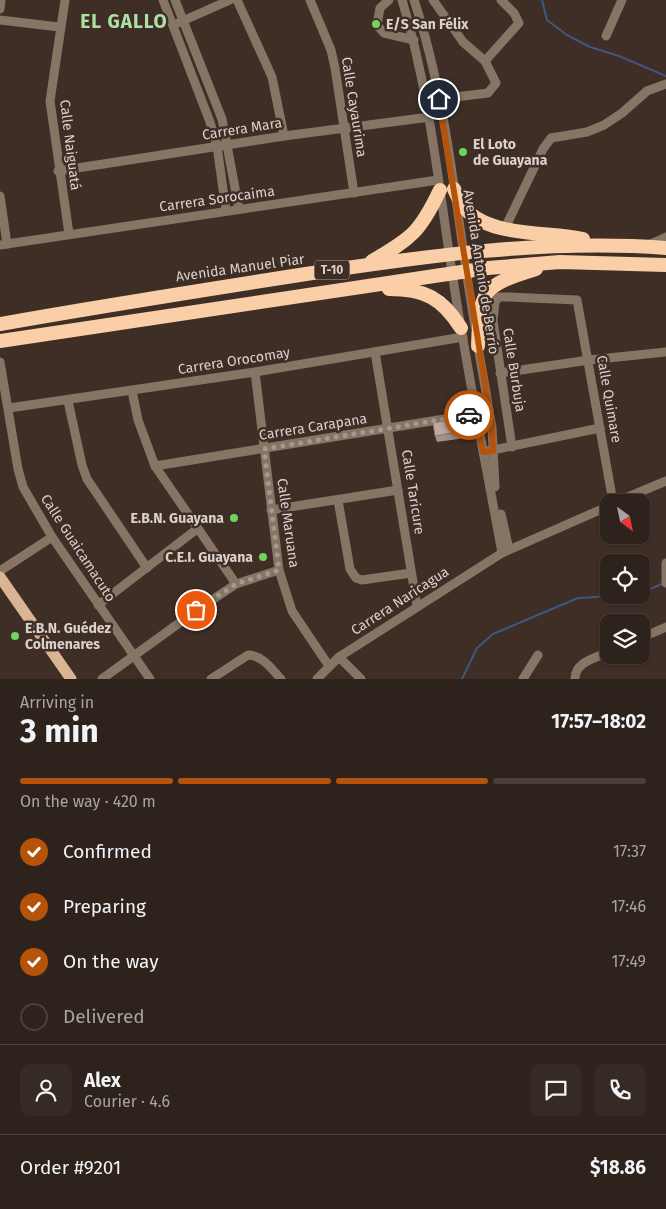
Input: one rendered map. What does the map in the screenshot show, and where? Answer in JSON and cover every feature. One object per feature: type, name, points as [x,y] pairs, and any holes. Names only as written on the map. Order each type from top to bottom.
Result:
[{"type":"highway","points":[[362,266],[407,241],[426,219],[444,186],[475,218],[492,226],[566,235],[587,240],[595,245]]},
{"type":"highway","name":"Avenida Manuel Piar","points":[[0,324],[204,289],[456,254],[527,246],[595,245],[666,248]]},
{"type":"highway","points":[[478,346],[481,301],[495,284],[512,276],[560,262]]},
{"type":"highway","name":"T-10","points":[[0,341],[459,272],[560,262],[666,265]]},
{"type":"highway","points":[[354,288],[404,289],[430,295],[449,309],[462,332]]},
{"type":"main road","points":[[0,578],[71,679]]},
{"type":"street","points":[[0,9],[1,0]]},
{"type":"street","name":"Calle Naiguatá","points":[[65,0],[59,27],[50,102],[58,171],[69,234]]},
{"type":"street","points":[[163,0],[210,122],[217,146],[226,211]]},
{"type":"street","points":[[175,0],[222,119],[240,209]]},
{"type":"street","points":[[174,25],[230,0]]},
{"type":"street","points":[[237,0],[272,77],[284,136]]},
{"type":"street","name":"Calle Cayaurima","points":[[310,0],[331,50],[354,193]]},
{"type":"street","points":[[389,0],[380,8],[377,25],[384,33],[414,40]]},
{"type":"street","name":"Avenida Antonio de Berrío","points":[[402,0],[414,40],[444,186],[459,272],[478,346],[492,427],[495,490],[506,551]]},
{"type":"street","name":"Avenida Antonio de Berrío","points":[[414,0],[428,41],[439,99],[444,186],[459,272],[462,332],[475,414],[506,551]]},
{"type":"street","points":[[433,0],[463,42],[485,61],[495,80],[494,88],[491,92],[439,99]]},
{"type":"street","points":[[485,61],[519,23],[514,13],[502,0]]},
{"type":"street","points":[[606,36],[622,0]]},
{"type":"street","points":[[0,20],[59,27]]},
{"type":"street","points":[[505,228],[543,149],[551,138],[586,132],[604,125],[622,113],[646,91],[665,84]]},
{"type":"street","name":"Carrera Mara","points":[[58,171],[153,158],[217,146],[344,127],[430,117]]},
{"type":"street","name":"Carrera Sorocaima","points":[[3,245],[354,193],[444,186]]},
{"type":"street","points":[[0,196],[3,245]]},
{"type":"street","name":"T-10","points":[[645,246],[652,241],[666,237]]},
{"type":"street","name":"Calle Quimare","points":[[499,297],[577,300],[613,494]]},
{"type":"street","name":"Calle Burbuja","points":[[499,297],[495,302],[493,321],[512,448]]},
{"type":"street","name":"Carrera Orocomay","points":[[9,408],[68,401],[375,352],[462,332]]},
{"type":"street","name":"Calle Taricure","points":[[375,352],[417,606]]},
{"type":"street","points":[[500,373],[588,360],[666,352]]},
{"type":"street","name":"Calle Guaicamacuto","points":[[0,362],[23,486],[52,537],[150,679]]},
{"type":"street","name":"Calle Maruana","points":[[255,372],[279,570],[292,611],[329,666]]},
{"type":"street","points":[[132,391],[138,420],[155,466],[236,584]]},
{"type":"street","points":[[68,401],[82,465],[87,478],[147,568]]},
{"type":"street","name":"Carrera Carapana","points":[[155,466],[475,414]]},
{"type":"street","points":[[483,452],[512,448],[600,428]]},
{"type":"street","points":[[634,494],[666,481]]},
{"type":"street","points":[[271,510],[398,490]]},
{"type":"street","points":[[338,500],[350,569],[356,578],[362,580],[411,573]]},
{"type":"street","name":"Carrera Naricagua","points":[[317,679],[339,657],[506,551],[600,510]]},
{"type":"street","points":[[98,605],[197,529]]},
{"type":"street","points":[[0,571],[52,537]]},
{"type":"street","points":[[665,580],[666,563]]},
{"type":"street","points":[[102,679],[196,610],[236,584],[279,570]]},
{"type":"street","points":[[650,634],[666,627]]},
{"type":"street","points":[[211,679],[248,655],[255,655],[281,679]]},
{"type":"street","points":[[523,679],[538,655]]},
{"type":"street","points":[[575,679],[576,671],[580,665],[600,656]]},
{"type":"street","points":[[339,657],[361,679]]},
{"type":"building","points":[[460,418],[463,431],[435,436],[433,423]]},
{"type":"waterway","points":[[542,0],[547,20],[567,35],[590,47],[619,56],[666,76]]},
{"type":"waterway","points":[[650,589],[664,583]]},
{"type":"waterway","points":[[462,679],[477,648],[493,634],[578,598],[600,597]]},
{"type":"way so far","points":[[196,610],[236,584],[279,570],[264,449],[469,415]]},
{"type":"place","name":"E/S San Félix","points":[[376,24]]},
{"type":"place","name":"El Loto de Guayana","points":[[463,152]]},
{"type":"place","name":"E.B.N. Guayana","points":[[234,518]]},
{"type":"place","name":"C.E.I. Guayana","points":[[263,557]]},
{"type":"place","name":"E.B.N. Guédez Colmenares","points":[[15,636]]},
{"type":"district","name":"EL GALLO","points":[[124,21]]},
{"type":"route","points":[[439,99],[446,133],[465,271],[492,427],[493,451],[483,452],[475,414],[469,415]]}]
